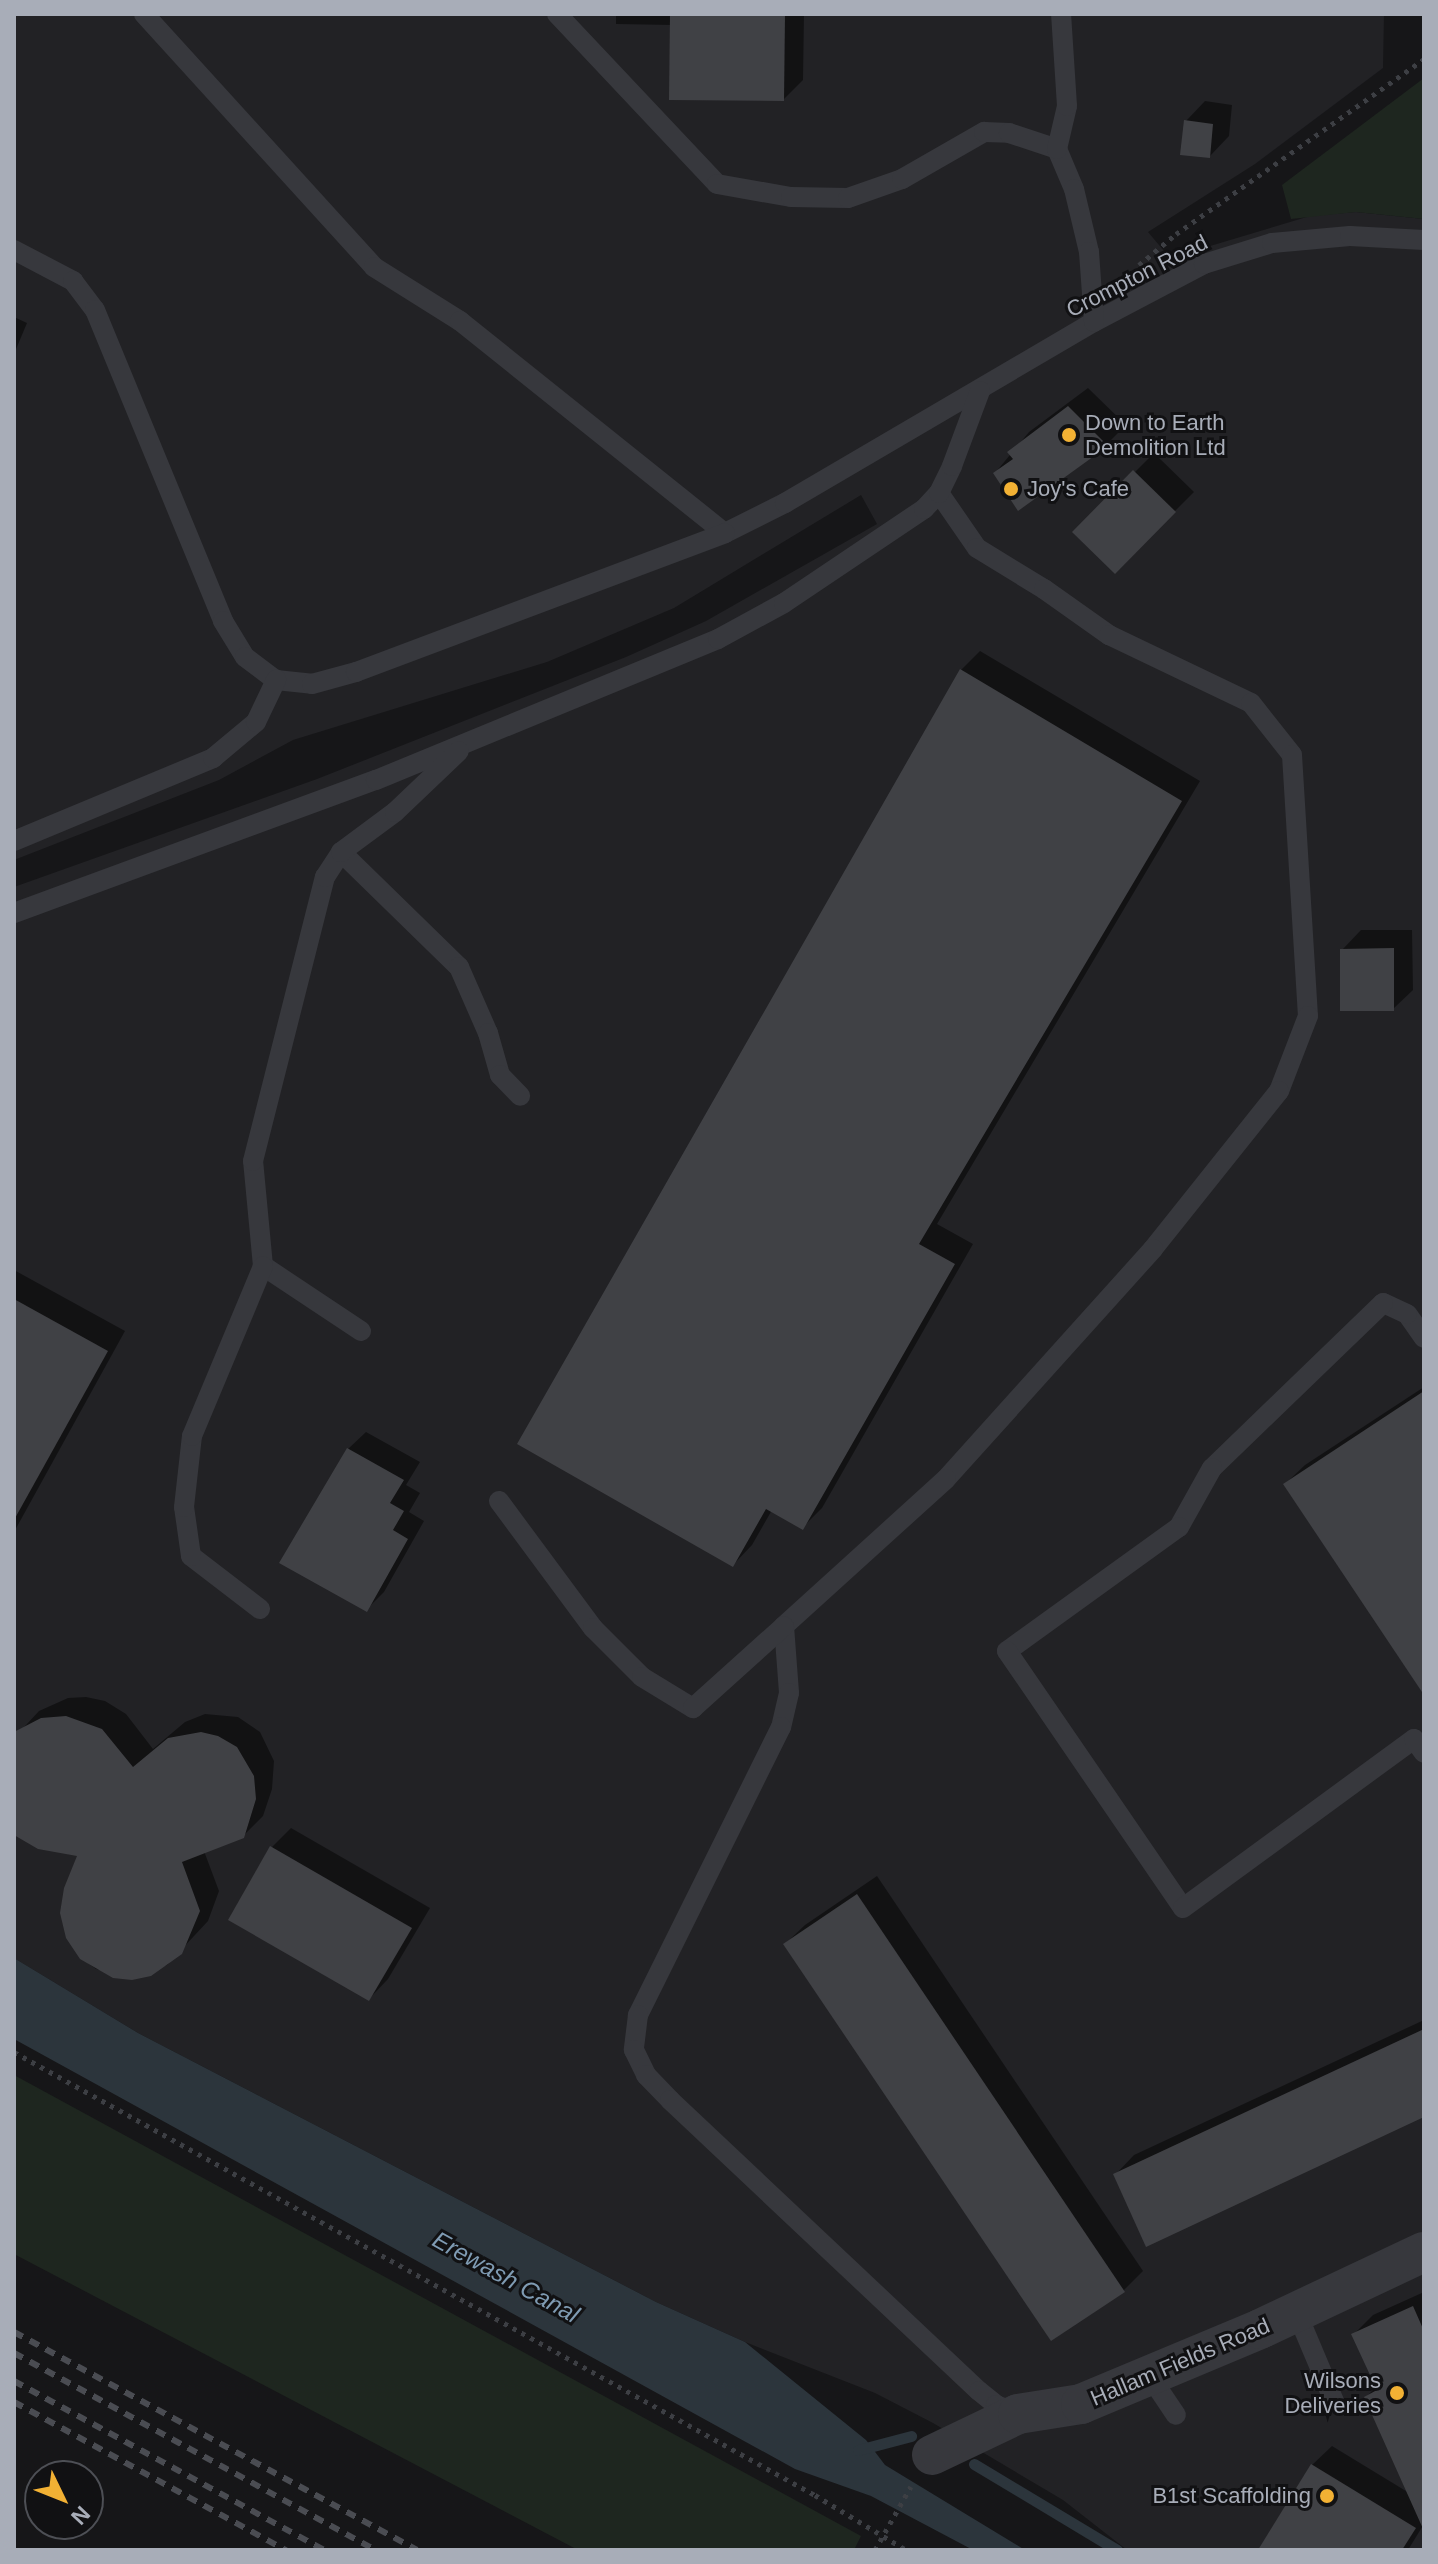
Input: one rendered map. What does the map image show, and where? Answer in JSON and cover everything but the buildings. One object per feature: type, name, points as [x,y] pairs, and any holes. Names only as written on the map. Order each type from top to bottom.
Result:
[{"type":"street","name":"Hallam Fields Road","points":[[922,2469],[1018,2414],[1081,2404],[1424,2252]]},
{"type":"lane","points":[[144,14],[374,267],[460,321],[725,533]]},
{"type":"lane","points":[[557,14],[717,184],[791,197],[848,198],[902,179],[984,132],[1009,133],[1057,149]]},
{"type":"lane","points":[[1061,14],[1067,106],[1057,149],[1074,189],[1089,252],[1094,322]]},
{"type":"lane","name":"Crompton Road","points":[[276,680],[312,684],[356,672],[725,533],[785,503],[1094,322],[1204,264],[1272,243],[1350,236],[1424,240]]},
{"type":"lane","points":[[14,250],[73,281],[95,310],[223,621],[245,657],[276,680],[256,722],[213,758],[14,841]]},
{"type":"lane","points":[[14,913],[468,743],[718,639],[784,603],[924,509],[939,493],[980,391]]},
{"type":"lane","points":[[499,1501],[593,1628],[642,1677],[693,1708],[946,1479],[1153,1249],[1279,1091],[1308,1016],[1292,755],[1251,703],[1109,635],[1044,589],[977,548],[939,493]]},
{"type":"lane","points":[[260,1609],[191,1556],[184,1507],[192,1436],[263,1266],[253,1161],[325,877],[341,852],[395,812],[468,743]]},
{"type":"lane","points":[[341,852],[459,967],[488,1033],[500,1075],[520,1096]]},
{"type":"lane","points":[[263,1266],[361,1331]]},
{"type":"lane","points":[[1421,1742],[1183,1908],[1007,1651],[1179,1527],[1212,1468],[1383,1303],[1407,1314],[1424,1338]]},
{"type":"lane","points":[[784,1626],[789,1693],[781,1727],[638,2015],[634,2050],[646,2075],[681,2111],[979,2391],[996,2405],[1018,2414]]},
{"type":"lane","points":[[1296,2311],[1334,2401]]},
{"type":"lane","points":[[1149,2375],[1176,2415]]},
{"type":"path","points":[[1137,268],[1176,234],[1279,164],[1422,59]]},
{"type":"path","points":[[14,2052],[906,2550]]},
{"type":"path","points":[[875,2550],[922,2469]]},
{"type":"shaded area","points":[[14,14],[1384,14],[1383,68],[1255,164],[1148,232],[1170,258],[1310,216],[1356,212],[1424,219],[1424,2550],[1127,2550],[1063,2500],[933,2423],[875,2393],[745,2342],[656,2302],[138,2033],[14,1958],[14,887],[317,779],[626,657],[706,621],[877,524],[861,495],[674,608],[547,662],[293,740],[219,780],[14,860]]},
{"type":"shaded area","points":[[1424,78],[1424,219],[1356,212],[1291,219],[1282,185]]},
{"type":"shaded area","points":[[14,2075],[861,2536],[854,2550],[578,2550],[14,2254]]},
{"type":"water","name":"Erewash Canal","points":[[14,1958],[138,2033],[656,2302],[745,2342],[866,2440],[885,2465],[1025,2550],[973,2550],[871,2496],[795,2469],[14,2039]]},
{"type":"waterway","points":[[858,2450],[911,2436]]},
{"type":"waterway","points":[[974,2464],[1117,2550]]},
{"type":"railway","points":[[14,2332],[417,2550]]},
{"type":"railway","points":[[14,2353],[376,2550]]},
{"type":"railway","points":[[14,2381],[324,2550]]},
{"type":"railway","points":[[14,2402],[286,2550]]},
{"type":"place","name":"Down to Earth Demolition Ltd","points":[[1069,435]]},
{"type":"place","name":"Joy's Cafe","points":[[1011,489]]},
{"type":"place","name":"Wilsons Deliveries","points":[[1397,2393]]},
{"type":"place","name":"B1st Scaffolding","points":[[1327,2496]]}]
